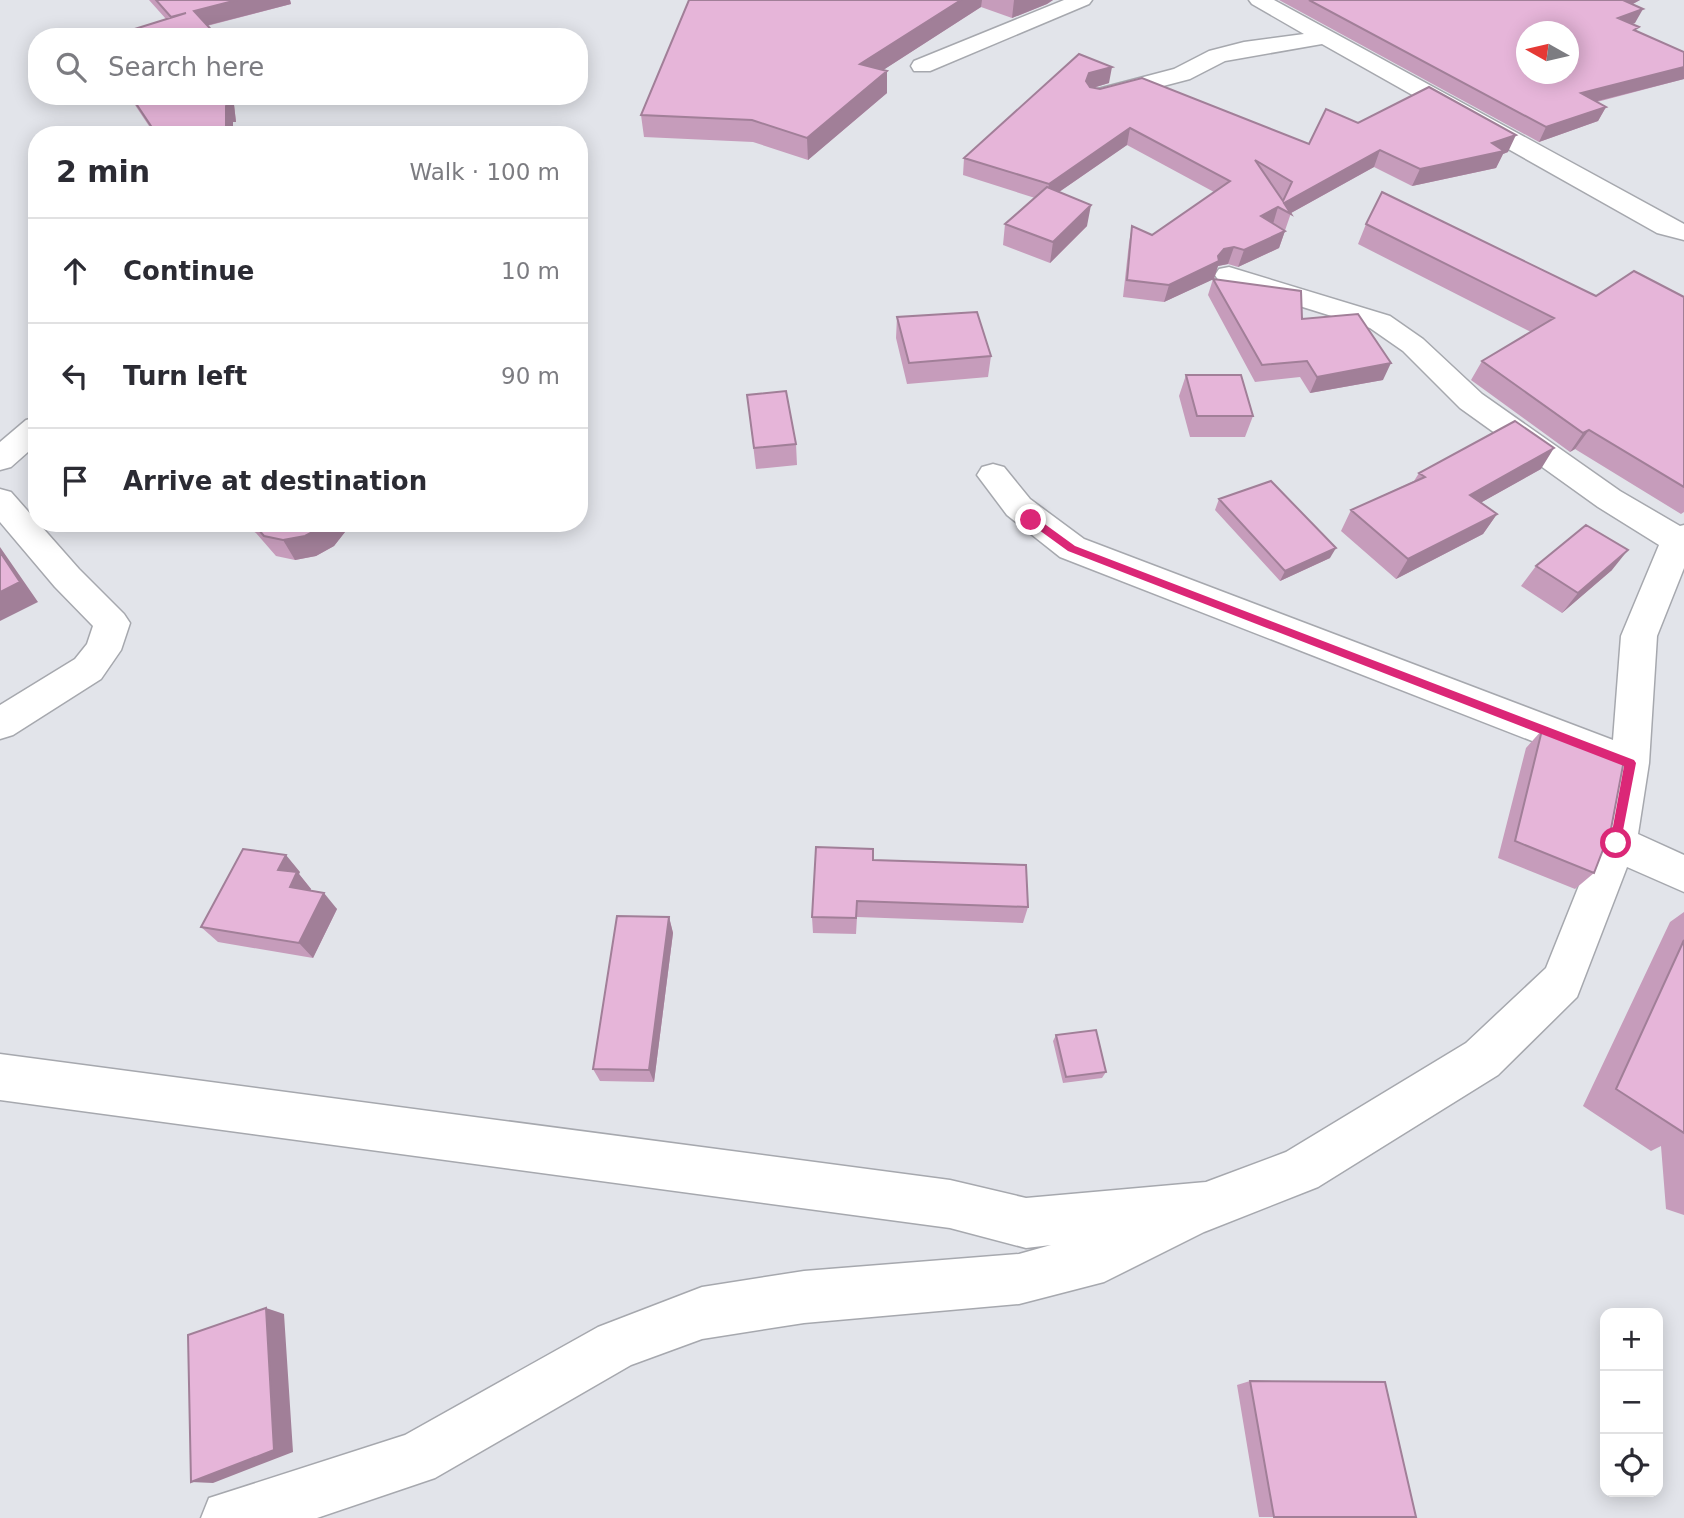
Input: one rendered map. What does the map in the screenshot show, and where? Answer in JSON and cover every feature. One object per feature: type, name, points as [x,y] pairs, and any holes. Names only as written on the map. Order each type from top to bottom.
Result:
[{"type":"street","points":[[922,66],[1082,0]]},
{"type":"street","points":[[1259,0],[1667,227],[1684,232]]},
{"type":"street","points":[[1096,96],[1181,74],[1217,56],[1244,49],[1325,37]]},
{"type":"street","points":[[229,1518],[416,1459],[617,1345],[702,1313],[804,1297],[1019,1279],[1104,1257],[1206,1207],[1301,1170],[1482,1059],[1562,982],[1616,843],[1630,763],[1639,636],[1681,539],[1609,499],[1471,401],[1413,345],[1380,322],[1229,275]]},
{"type":"street","points":[[0,458],[28,435]]},
{"type":"street","points":[[993,475],[1004,494],[1031,520],[1072,548],[1630,763]]},
{"type":"street","points":[[0,500],[67,578],[112,623],[103,650],[88,670],[0,724]]},
{"type":"street","points":[[1616,843],[1684,874]]},
{"type":"street","points":[[0,1077],[950,1204],[1026,1223],[1206,1207]]},
{"type":"building","points":[[156,0],[237,0],[194,11],[210,28],[138,28],[186,13],[171,17]]},
{"type":"building","points":[[689,0],[961,0],[860,64],[887,71],[807,138],[752,120],[641,115]]},
{"type":"building","points":[[1309,0],[1623,0],[1643,9],[1618,18],[1639,27],[1634,30],[1684,52],[1684,67],[1581,93],[1606,107],[1546,127]]},
{"type":"building","points":[[1079,54],[1112,67],[1089,73],[1086,81],[1090,87],[1100,89],[1142,78],[1309,144],[1326,109],[1358,123],[1429,87],[1516,135],[1492,143],[1504,151],[1420,169],[1380,150],[1284,203],[1291,214],[1278,207],[1261,216],[1285,231],[1244,250],[1234,247],[1224,249],[1218,256],[1219,261],[1169,285],[1127,280],[1132,226],[1152,235],[1230,181],[1130,128],[1049,184],[964,158]],"holes":[[[1255,160],[1292,182],[1283,201]]]},
{"type":"building","points":[[137,105],[228,105],[226,126],[151,126]]},
{"type":"building","points":[[1047,187],[1091,205],[1053,242],[1005,224]]},
{"type":"building","points":[[1382,192],[1596,296],[1634,271],[1684,297],[1684,487],[1589,430],[1583,433],[1482,361],[1554,318],[1366,224]]},
{"type":"building","points":[[1213,279],[1301,291],[1302,319],[1358,314],[1391,363],[1317,377],[1307,361],[1262,365]]},
{"type":"building","points":[[977,312],[991,356],[909,363],[897,317]]},
{"type":"building","points":[[1186,375],[1241,375],[1253,416],[1197,416]]},
{"type":"building","points":[[786,391],[796,444],[754,448],[747,395]]},
{"type":"building","points":[[1515,421],[1554,448],[1470,495],[1497,514],[1408,559],[1351,510],[1425,477],[1419,473]]},
{"type":"building","points":[[1271,481],[1336,548],[1285,571],[1219,499]]},
{"type":"building","points":[[1586,525],[1628,550],[1578,593],[1536,566]]},
{"type":"building","points":[[261,532],[313,532],[283,540],[264,536]]},
{"type":"building","points":[[0,552],[20,582],[0,592]]},
{"type":"building","points":[[1542,730],[1624,760],[1611,829],[1594,873],[1515,841]]},
{"type":"building","points":[[816,847],[873,849],[873,860],[1026,865],[1028,907],[857,901],[856,918],[812,917]]},
{"type":"building","points":[[243,849],[286,855],[278,870],[297,872],[290,887],[324,893],[299,943],[201,927]]},
{"type":"building","points":[[617,916],[669,917],[649,1070],[593,1069]]},
{"type":"building","points":[[1684,940],[1684,1133],[1616,1089]]},
{"type":"building","points":[[1096,1030],[1106,1072],[1066,1077],[1056,1035]]},
{"type":"building","points":[[266,1308],[274,1450],[191,1482],[188,1335]]},
{"type":"building","points":[[1250,1381],[1385,1382],[1416,1517],[1274,1517]]},
{"type":"route","points":[[1031,520],[1072,548],[1630,763],[1616,843]]}]
